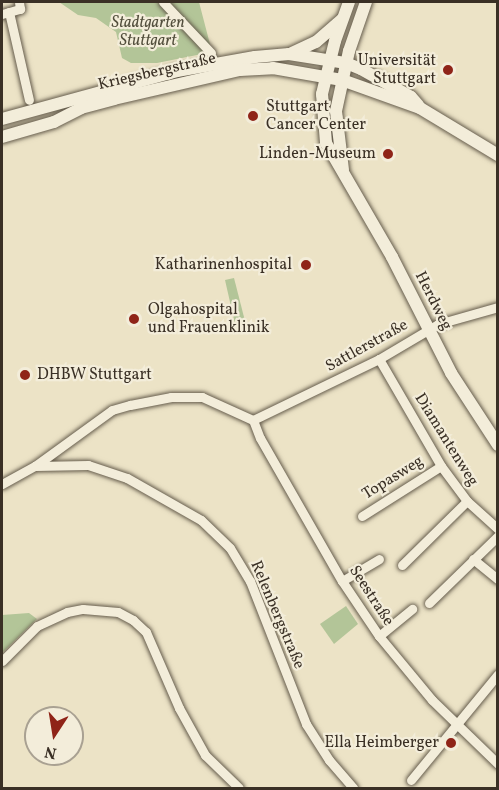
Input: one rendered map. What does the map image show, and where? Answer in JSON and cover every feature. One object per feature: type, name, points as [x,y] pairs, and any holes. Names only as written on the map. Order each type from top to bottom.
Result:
[{"type":"main road","name":"Herdweg","points":[[349,2],[326,75],[322,102],[326,143],[429,328],[451,374],[498,445]]},
{"type":"main road","name":"Herdweg","points":[[343,170],[336,117],[346,63],[366,2]]},
{"type":"main road","points":[[289,54],[316,42],[343,18]]},
{"type":"main road","name":"Kriegsbergstraße","points":[[2,119],[177,71],[255,57],[289,54],[346,63],[384,80],[411,97],[420,108]]},
{"type":"main road","name":"Kriegsbergstraße","points":[[2,137],[54,122],[81,108],[240,70],[273,68],[326,75],[420,108]]},
{"type":"main road","points":[[420,108],[498,155]]},
{"type":"street","points":[[19,2],[20,9],[5,13],[29,100]]},
{"type":"street","points":[[163,2],[211,53]]},
{"type":"street","name":"Sattlerstraße","points":[[253,420],[379,358],[429,328],[445,321],[498,307]]},
{"type":"street","name":"Diamantenweg","points":[[379,358],[441,466],[466,501],[498,529]]},
{"type":"street","points":[[2,484],[35,466],[112,410],[130,405],[171,397],[202,397],[253,420]]},
{"type":"street","name":"Seestraße","points":[[253,420],[260,438],[342,581],[379,636],[403,668],[455,724],[498,764]]},
{"type":"street","name":"Relenbergstraße","points":[[35,466],[88,465],[127,478],[201,520],[230,548],[250,581],[306,724],[329,760],[353,789]]},
{"type":"street","name":"Topasweg","points":[[362,516],[441,466]]},
{"type":"street","points":[[402,565],[466,501]]},
{"type":"street","points":[[429,603],[498,536]]},
{"type":"street","points":[[342,581],[379,559]]},
{"type":"street","points":[[473,559],[498,579]]},
{"type":"street","points":[[2,661],[37,626],[67,612],[83,609],[118,612],[134,620],[146,632],[179,708],[205,755],[239,789]]},
{"type":"street","points":[[379,636],[412,609]]},
{"type":"street","points":[[411,780],[498,674]]},
{"type":"green space","name":"Stadtgarten Stuttgart","points":[[59,2],[199,2],[212,52],[157,63],[131,63],[122,58],[116,32],[96,18],[78,15]]},
{"type":"green space","points":[[234,278],[245,321],[235,324],[225,280]]},
{"type":"green space","points":[[346,606],[358,624],[334,644],[320,624]]},
{"type":"green space","points":[[29,613],[37,619],[2,653],[2,615]]},
{"type":"place","name":"Universität Stuttgart","points":[[448,70]]},
{"type":"place","name":"Stuttgart Cancer Center","points":[[253,116]]},
{"type":"place","name":"Linden-Museum","points":[[388,154]]},
{"type":"place","name":"Katharinenhospital","points":[[306,265]]},
{"type":"place","name":"Olgahospital und Frauenklinik","points":[[134,319]]},
{"type":"place","name":"DHBW Stuttgart","points":[[25,375]]},
{"type":"place","name":"Ella Heimberger","points":[[451,743]]}]
